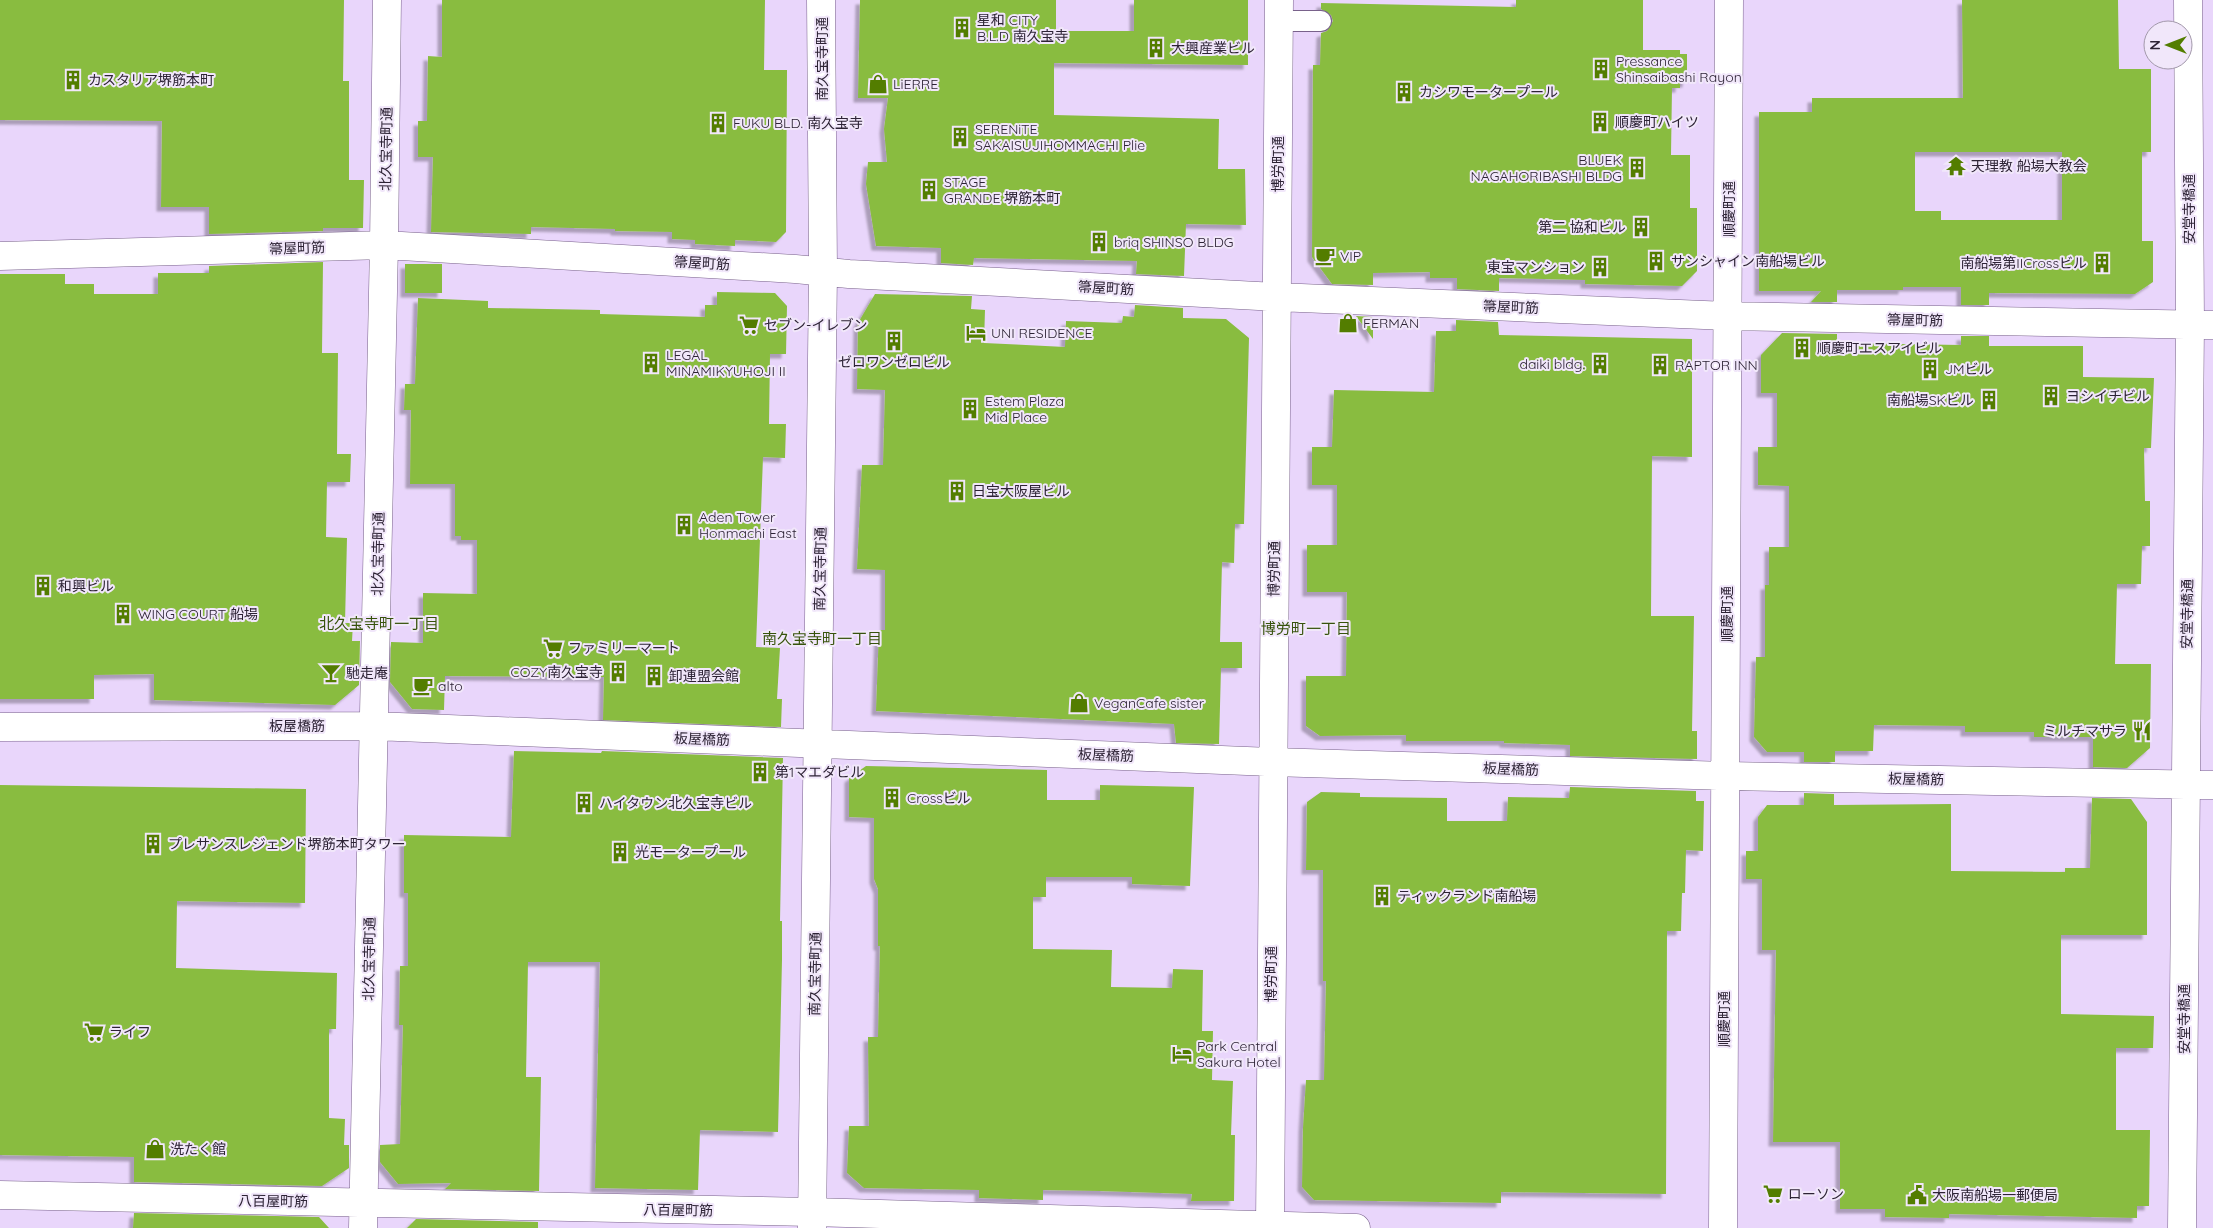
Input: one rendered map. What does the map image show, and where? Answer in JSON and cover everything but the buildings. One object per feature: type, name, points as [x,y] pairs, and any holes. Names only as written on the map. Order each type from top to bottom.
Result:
[{"type":"street","name":"北久宝寺町通","points":[[363,1216],[384,245],[387,0]]},
{"type":"street","name":"南久宝寺町通","points":[[812,1220],[823,272],[821,0]]},
{"type":"street","name":"順慶町通","points":[[1723,1228],[1729,0]]},
{"type":"street","name":"安堂寺橋通","points":[[2182,1228],[2185,785],[2201,325],[2188,0]]},
{"type":"street","name":"博労町通","points":[[1270,1227],[1279,10]]},
{"type":"street","name":"箒屋町筋","points":[[0,256],[384,245],[1277,297],[1728,316],[2201,325]]},
{"type":"street","name":"板屋橋筋","points":[[0,727],[374,726],[1272,762],[1726,776],[2213,785]]},
{"type":"street","name":"八百屋町筋","points":[[0,1195],[363,1216],[1356,1228]]},
{"type":"lane","points":[[1279,10],[1321,21]]},
{"type":"place","name":"星和 CITY B.L.D 南久宝寺","points":[[962,28]]},
{"type":"place","name":"大興産業ビル","points":[[1156,48]]},
{"type":"place","name":"Pressance Shinsaibashi Rayon","points":[[1601,69]]},
{"type":"place","name":"カスタリア堺筋本町","points":[[73,80]]},
{"type":"place","name":"LiERRE","points":[[878,84]]},
{"type":"place","name":"カシワモータープール","points":[[1404,92]]},
{"type":"place","name":"順慶町ハイツ","points":[[1600,122]]},
{"type":"place","name":"FUKU BLD. 南久宝寺","points":[[718,123]]},
{"type":"place","name":"SERENiTE SAKAISUJIHOMMACHI Plie","points":[[960,137]]},
{"type":"place","name":"天理教 船場大教会","points":[[1956,166]]},
{"type":"place","name":"BLUEK NAGAHORIBASHI BLDG","points":[[1637,168]]},
{"type":"place","name":"STAGE GRANDE 堺筋本町","points":[[929,190]]},
{"type":"place","name":"第二 協和ビル","points":[[1641,227]]},
{"type":"place","name":"briq SHINSO BLDG","points":[[1099,242]]},
{"type":"place","name":"VIP","points":[[1325,256]]},
{"type":"place","name":"サンシャイン南船場ビル","points":[[1656,261]]},
{"type":"place","name":"南船場第IICrossビル","points":[[2102,263]]},
{"type":"place","name":"東宝マンション","points":[[1600,267]]},
{"type":"place","name":"FERMAN","points":[[1348,323]]},
{"type":"place","name":"セブン-イレブン","points":[[749,325]]},
{"type":"place","name":"UNI RESIDENCE","points":[[976,333]]},
{"type":"place","name":"ゼロワンゼロビル","points":[[894,341]]},
{"type":"place","name":"順慶町エスアイビル","points":[[1802,348]]},
{"type":"place","name":"LEGAL MINAMIKYUHOJI II","points":[[651,363]]},
{"type":"place","name":"daiki bldg.","points":[[1600,364]]},
{"type":"place","name":"RAPTOR INN","points":[[1660,365]]},
{"type":"place","name":"JMビル","points":[[1930,369]]},
{"type":"place","name":"ヨシイチビル","points":[[2051,396]]},
{"type":"place","name":"南船場SKビル","points":[[1989,400]]},
{"type":"place","name":"Estem Plaza Mid Place","points":[[970,409]]},
{"type":"place","name":"日宝大阪屋ビル","points":[[957,491]]},
{"type":"place","name":"Aden Tower Honmachi East","points":[[684,525]]},
{"type":"place","name":"和興ビル","points":[[43,586]]},
{"type":"place","name":"WING COURT 船場","points":[[123,614]]},
{"type":"place","name":"ファミリーマート","points":[[553,648]]},
{"type":"place","name":"COZY南久宝寺","points":[[618,672]]},
{"type":"place","name":"馳走庵","points":[[331,673]]},
{"type":"place","name":"卸連盟会館","points":[[654,676]]},
{"type":"place","name":"alto","points":[[423,686]]},
{"type":"place","name":"VeganCafe sister","points":[[1079,703]]},
{"type":"place","name":"ミルチマサラ","points":[[2142,731]]},
{"type":"place","name":"第1マエダビル","points":[[760,772]]},
{"type":"place","name":"Crossビル","points":[[892,798]]},
{"type":"place","name":"ハイタウン北久宝寺ビル","points":[[584,803]]},
{"type":"place","name":"プレサンスレジェンド堺筋本町タワー","points":[[153,844]]},
{"type":"place","name":"光モータープール","points":[[620,852]]},
{"type":"place","name":"ティックランド南船場","points":[[1382,896]]},
{"type":"place","name":"ライフ","points":[[94,1032]]},
{"type":"place","name":"Park Central Sakura Hotel","points":[[1182,1054]]},
{"type":"place","name":"洗たく館","points":[[155,1149]]},
{"type":"place","name":"ローソン","points":[[1773,1194]]},
{"type":"place","name":"大阪南船場一郵便局","points":[[1917,1195]]},
{"type":"district","name":"北久宝寺町一丁目","points":[[379,623]]},
{"type":"district","name":"博労町一丁目","points":[[1306,628]]},
{"type":"district","name":"南久宝寺町一丁目","points":[[822,638]]}]
